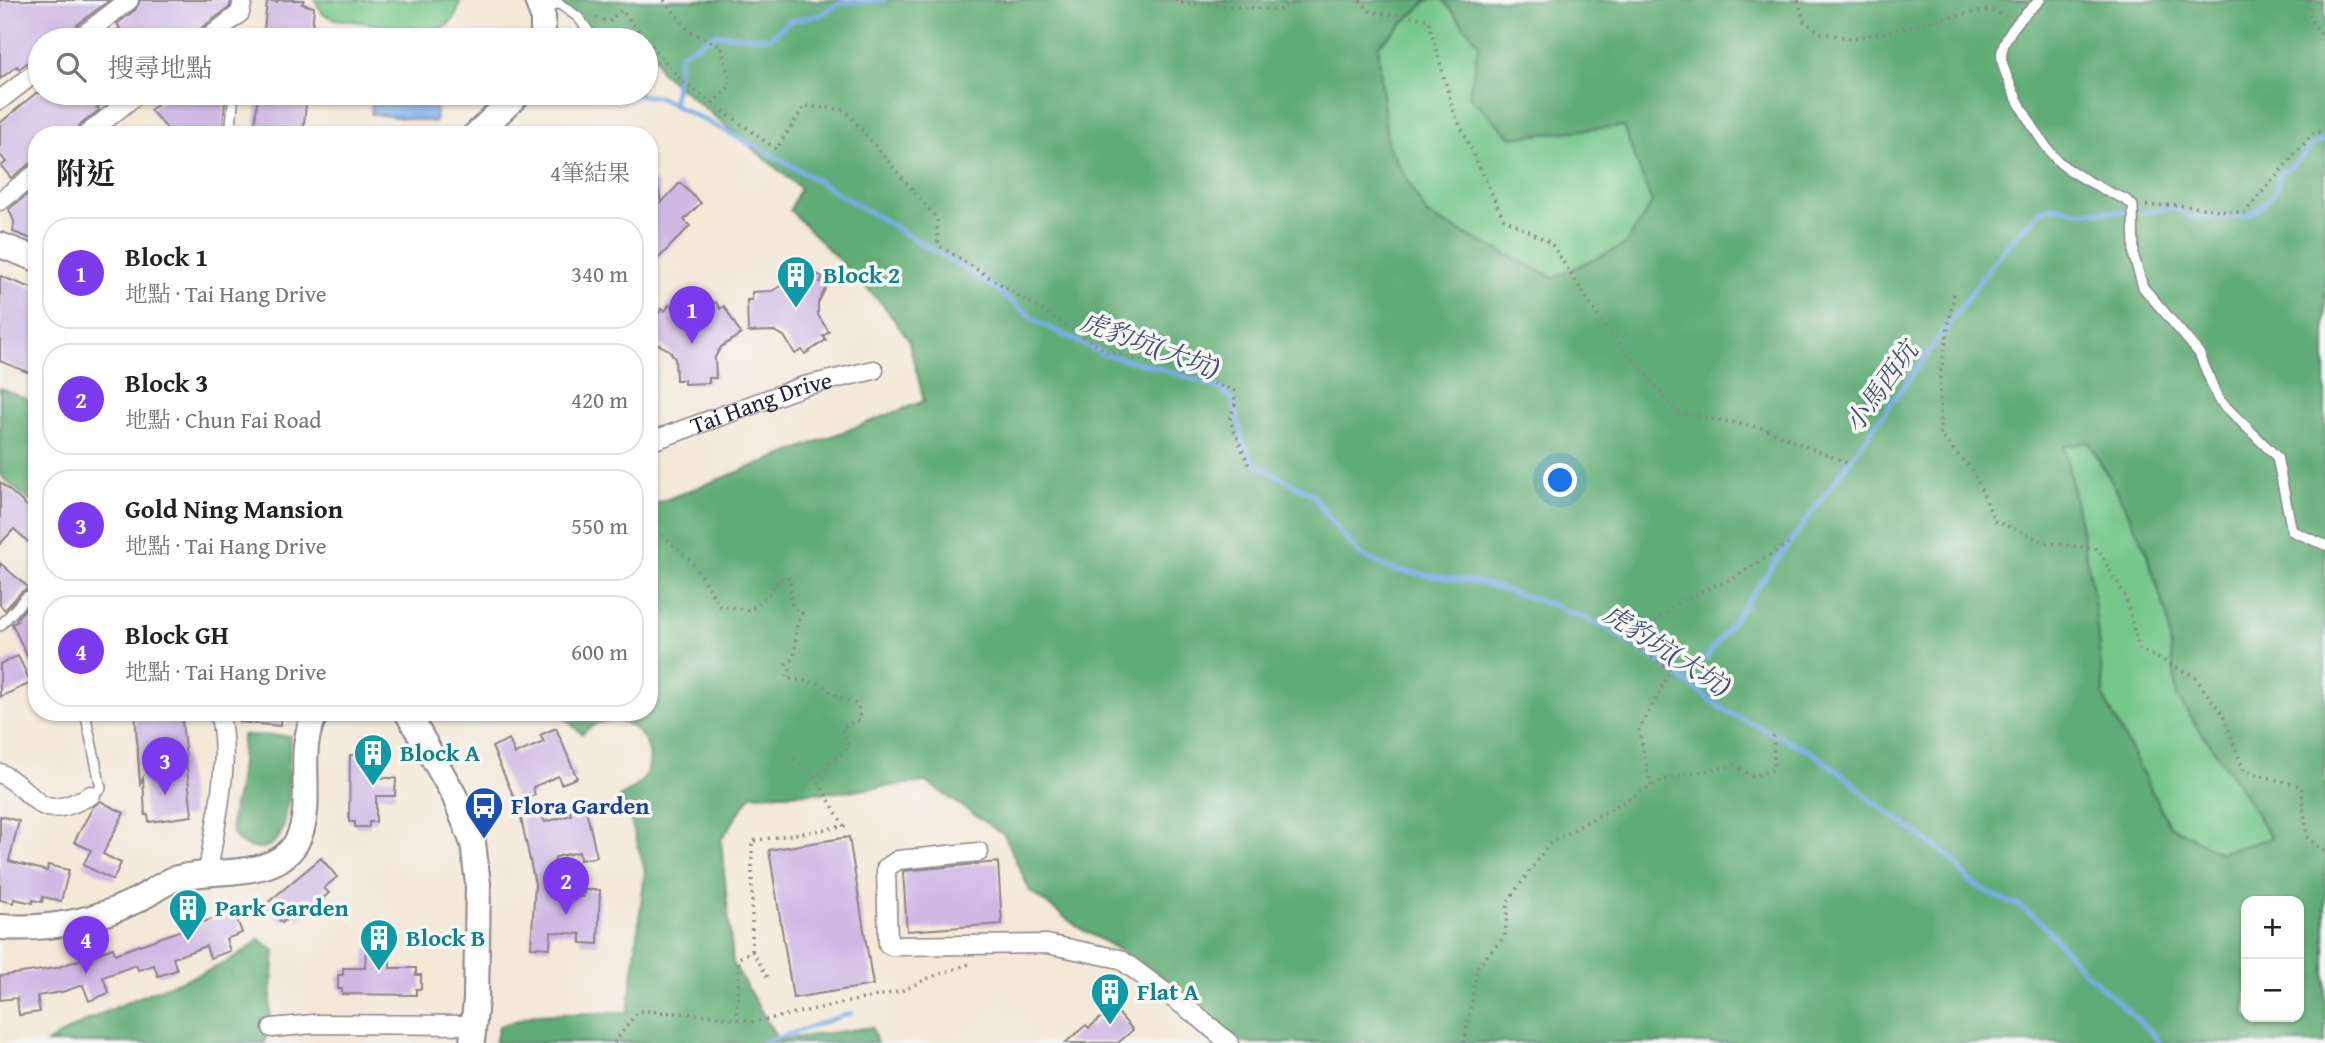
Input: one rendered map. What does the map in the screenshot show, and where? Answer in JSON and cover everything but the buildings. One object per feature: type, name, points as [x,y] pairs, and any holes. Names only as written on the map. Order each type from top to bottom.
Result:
[{"type":"street","points":[[93,28],[129,0]]},
{"type":"street","points":[[221,28],[240,13],[243,0]]},
{"type":"street","points":[[539,5],[542,28]]},
{"type":"street","points":[[0,100],[28,78]]},
{"type":"street","points":[[97,126],[124,105]]},
{"type":"street","points":[[485,126],[507,105]]},
{"type":"street","points":[[0,201],[28,180]]},
{"type":"street","points":[[0,244],[28,256]]},
{"type":"street","name":"Tai Hang Drive","points":[[658,439],[813,383],[874,370]]},
{"type":"street","points":[[208,873],[224,762],[221,721]]},
{"type":"street","points":[[0,927],[38,928],[96,917],[135,901],[167,882],[208,873],[267,866],[280,860],[296,842],[304,814],[307,739],[314,721]]},
{"type":"street","points":[[272,1028],[313,1024],[473,1034],[478,884],[473,843],[454,795],[412,721]]},
{"type":"street","points":[[0,773],[38,802],[52,808],[65,808],[91,795]]},
{"type":"street","points":[[979,852],[898,860],[886,869],[888,944],[1047,944],[1120,959],[1200,1018],[1228,1043]]},
{"type":"lane","points":[[2040,0],[2018,20],[2004,43],[2001,54],[2005,70],[2029,123],[2061,163],[2111,193],[2127,199],[2133,206],[2134,257],[2143,287],[2199,353],[2218,399],[2277,457],[2292,531],[2325,545]]},
{"type":"lane","points":[[539,5],[558,3],[578,17],[586,28]]},
{"type":"lane","points":[[231,126],[232,105]]},
{"type":"lane","points":[[0,626],[28,596]]},
{"type":"lane","points":[[87,721],[101,788],[91,795]]},
{"type":"path","points":[[664,0],[690,32],[721,46],[731,85],[713,104]]},
{"type":"path","points":[[1176,0],[1282,10],[1297,0]]},
{"type":"path","points":[[1360,0],[1371,12],[1428,19],[1453,110],[1503,218],[1551,243],[1604,326],[1677,412],[1762,428],[1847,463]]},
{"type":"path","points":[[1798,0],[1804,21],[1822,33],[1850,38],[1990,10],[2018,20]]},
{"type":"path","points":[[2308,0],[2310,17],[2325,42]]},
{"type":"path","points":[[588,16],[609,22],[621,10],[636,28]]},
{"type":"path","points":[[658,53],[682,81],[776,149],[805,106],[845,110],[937,219],[937,245],[1110,353],[1163,365],[1234,391],[1235,404],[1230,420],[1249,466]]},
{"type":"path","points":[[2133,206],[2177,205],[2244,213],[2314,132],[2325,132]]},
{"type":"path","points":[[1954,294],[1940,376],[1940,435],[1973,471],[1996,521],[2048,543],[2098,549],[2126,598],[2140,649],[2194,676],[2223,715],[2244,771],[2301,786],[2307,837],[2325,852]]},
{"type":"path","points":[[658,533],[692,562],[720,606],[751,610],[768,596],[779,578],[790,578],[792,606],[802,613],[795,628],[794,658],[786,664],[790,670],[786,678],[817,683],[831,693],[858,705],[860,720],[842,727],[849,747],[814,776]]},
{"type":"path","points":[[1651,786],[1639,730],[1671,670],[1628,642],[1683,599],[1734,578],[1788,544]]},
{"type":"path","points":[[1464,1043],[1478,966],[1505,936],[1508,901],[1550,843],[1664,779],[1735,765],[1753,777],[1774,769],[1773,733]]},
{"type":"path","points":[[770,981],[752,951],[752,841],[844,826],[814,776],[789,754]]},
{"type":"path","points":[[737,1019],[739,958],[752,951]]},
{"type":"path","points":[[614,1043],[638,1011],[714,1015],[754,1022],[901,991],[976,961]]},
{"type":"green space","points":[[315,0],[460,0],[452,21],[441,28],[408,28],[335,19],[323,14]]},
{"type":"green space","points":[[544,0],[1428,0],[1378,46],[1387,144],[1427,215],[1554,278],[1625,245],[1652,203],[1623,126],[1511,137],[1469,96],[1479,44],[1443,0],[2325,0],[2325,1043],[1243,1043],[1134,958],[1079,928],[1030,891],[1004,835],[926,782],[840,792],[751,795],[721,840],[733,963],[778,1040],[872,1027],[877,1043],[495,1043],[499,1026],[534,1015],[628,1012],[645,871],[631,821],[620,796],[639,784],[648,769],[649,753],[643,738],[632,727],[618,721],[658,721],[658,503],[924,401],[908,339],[884,306],[790,210],[800,188],[659,70],[658,28],[582,28]],"holes":[[[2089,442],[2145,548],[2167,616],[2177,697],[2239,786],[2271,838],[2220,853],[2169,825],[2104,698],[2093,590],[2064,446]]]},
{"type":"green space","points":[[1428,0],[1443,0],[1479,44],[1470,96],[1511,137],[1623,126],[1652,203],[1625,245],[1554,278],[1427,215],[1387,144],[1378,46]]},
{"type":"green space","points":[[0,388],[28,399],[28,500],[0,475]]},
{"type":"green space","points":[[2089,442],[2145,548],[2167,616],[2177,697],[2239,786],[2271,838],[2220,853],[2169,825],[2104,698],[2093,590],[2064,446]]},
{"type":"green space","points":[[568,721],[618,721],[600,723],[582,734]]},
{"type":"green space","points":[[242,735],[290,736],[286,816],[279,837],[274,843],[260,848],[246,846],[240,842],[231,825],[240,775]]},
{"type":"green space","points":[[259,939],[275,950],[265,1043],[47,1043],[113,1009],[235,958]]},
{"type":"water","points":[[372,105],[436,105],[435,122],[371,114]]},
{"type":"waterway","points":[[673,105],[680,54],[716,34],[770,38],[790,21],[820,15],[840,3],[884,0]]},
{"type":"waterway","name":"虎豹坑(大坑)","points":[[658,97],[777,157],[988,283],[1038,322],[1106,355],[1163,369],[1221,389],[1233,400],[1244,446],[1254,463],[1312,494],[1359,554],[1393,570],[1481,583],[1550,604],[1601,625],[1651,656],[1724,710],[1810,751],[1952,859],[1969,881],[1998,898],[2018,905],[2039,920],[2080,967],[2151,1032],[2159,1043]]},
{"type":"waterway","name":"小馬西坑","points":[[2142,212],[2175,208],[2189,216],[2227,218],[2249,215],[2273,194],[2278,186],[2279,175],[2303,157],[2309,147],[2325,139]]},
{"type":"waterway","name":"小馬西坑","points":[[1706,658],[2001,252],[2041,210],[2058,207],[2075,211],[2125,212]]},
{"type":"waterway","points":[[763,1043],[851,1013]]},
{"type":"place","name":"Block 2","points":[[796,309]]},
{"type":"place","name":"Block 1","points":[[692,344]]},
{"type":"place","name":"Block A","points":[[373,787]]},
{"type":"place","name":"Gold Ning Mansion","points":[[165,795]]},
{"type":"place","name":"Flora Garden","points":[[484,840]]},
{"type":"place","name":"Block 3","points":[[566,915]]},
{"type":"place","name":"Park Garden","points":[[188,942]]},
{"type":"place","name":"Block B","points":[[379,972]]},
{"type":"place","name":"Block GH","points":[[86,974]]},
{"type":"place","name":"Flat A","points":[[1110,1026]]}]
